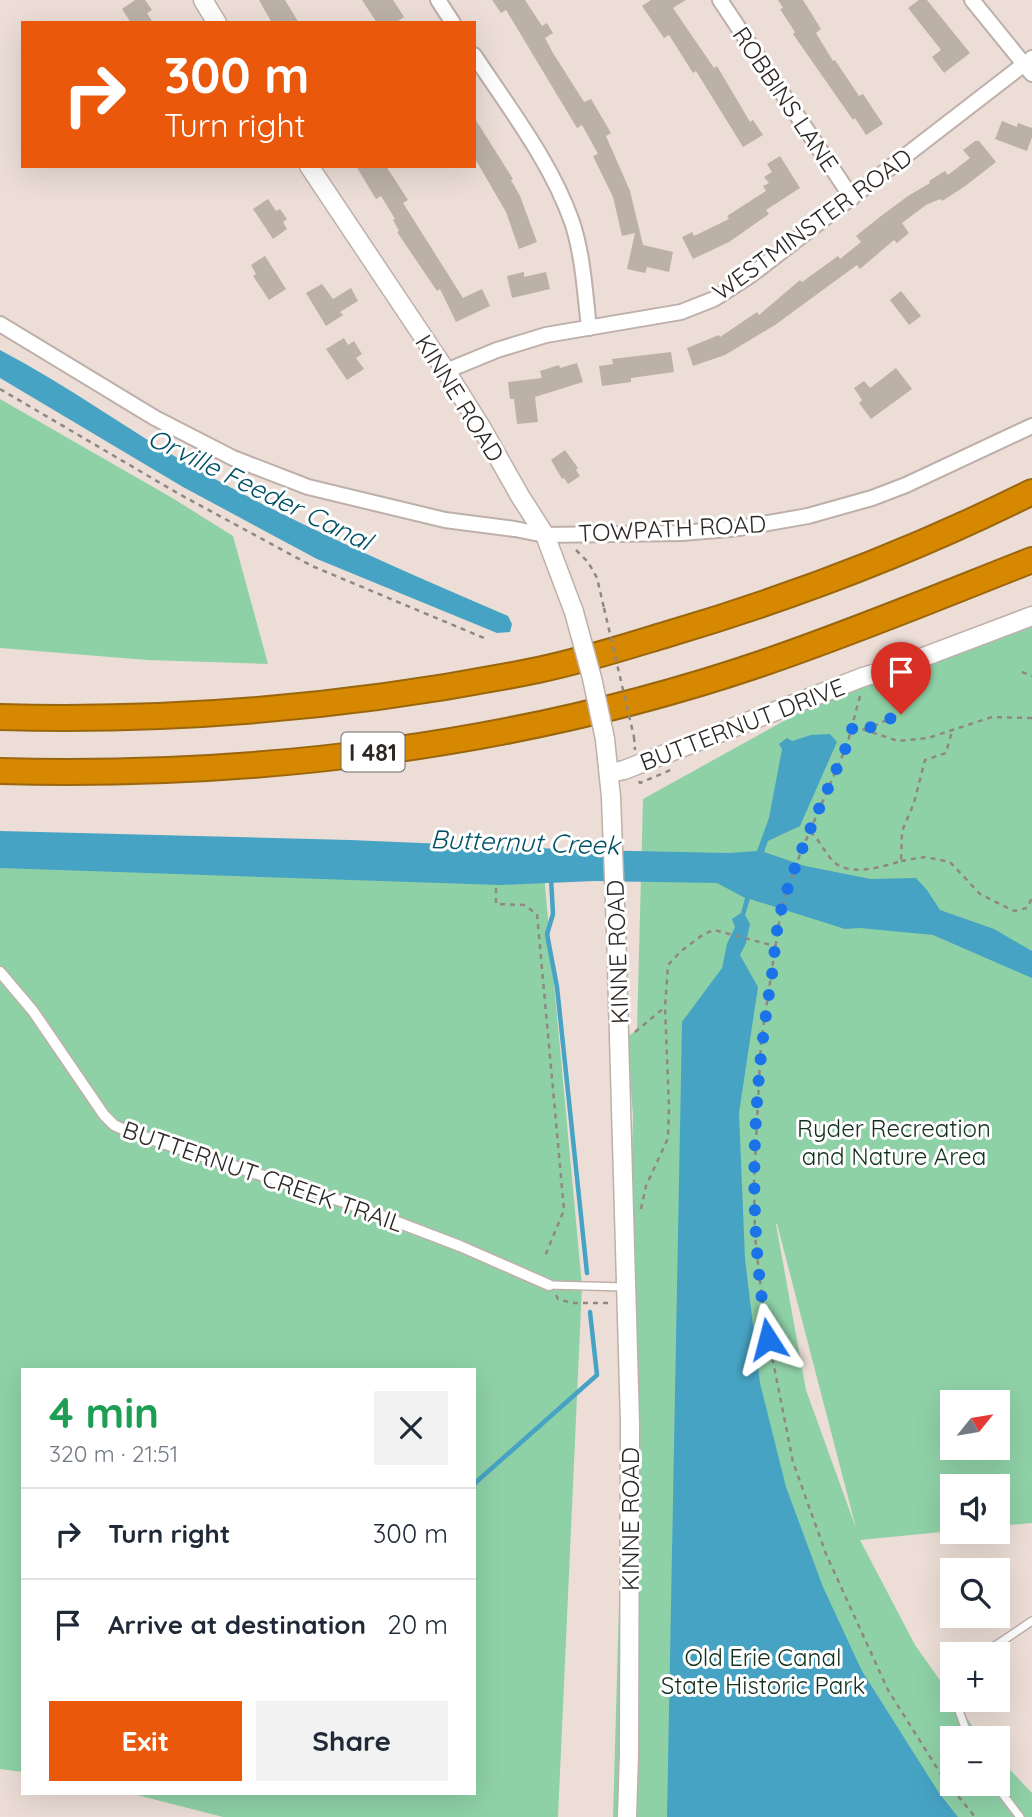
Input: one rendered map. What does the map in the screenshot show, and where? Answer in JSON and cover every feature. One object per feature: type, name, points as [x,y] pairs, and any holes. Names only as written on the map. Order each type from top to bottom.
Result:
[{"type":"highway","name":"I 481","points":[[0,717],[70,719],[179,716],[312,706],[429,690],[541,669],[722,618],[855,571],[1032,492]]},
{"type":"highway","name":"I 481","points":[[0,771],[98,773],[274,764],[411,748],[502,732],[637,700],[760,664],[1032,560]]},
{"type":"street","points":[[203,0],[216,21]]},
{"type":"street","points":[[438,0],[452,21]]},
{"type":"street","name":"ROBBINS LANE","points":[[720,0],[852,198]]},
{"type":"street","points":[[972,0],[1029,65]]},
{"type":"street","points":[[476,58],[524,130],[557,187],[572,223],[581,265],[589,328]]},
{"type":"street","name":"WESTMINSTER ROAD","points":[[446,371],[497,350],[546,335],[681,312],[714,299],[751,275],[1029,65]]},
{"type":"street","name":"KINNE ROAD","points":[[310,168],[446,371],[545,535],[574,612],[605,739],[611,797],[617,931],[630,1446],[627,1817]]},
{"type":"street","points":[[0,324],[155,418],[233,458],[308,487],[445,520],[545,535]]},
{"type":"street","name":"TOWPATH ROAD","points":[[545,535],[682,533],[740,528],[808,516],[872,498],[906,485],[1032,426]]},
{"type":"street","name":"BUTTERNUT DRIVE","points":[[609,773],[1032,615]]},
{"type":"street","name":"BUTTERNUT CREEK TRAIL","points":[[0,972],[33,1011],[104,1115],[114,1125],[350,1203],[460,1246],[549,1285]]},
{"type":"lane","points":[[549,1285],[626,1295]]},
{"type":"lane","points":[[1001,1642],[1032,1621]]},
{"type":"lane","points":[[1004,1796],[1020,1817]]},
{"type":"path","points":[[0,389],[179,494],[312,566],[484,638]]},
{"type":"path","points":[[568,534],[577,552],[588,562],[597,578],[634,737]]},
{"type":"path","points":[[1022,672],[1032,676]]},
{"type":"path","points":[[861,693],[847,745],[800,854],[781,910],[760,1054],[754,1182],[755,1237],[764,1316],[793,1462],[826,1554],[888,1690],[942,1776],[975,1817]]},
{"type":"path","points":[[864,730],[901,714]]},
{"type":"path","points":[[853,726],[898,741],[928,738],[992,717],[1032,718]]},
{"type":"path","points":[[901,861],[902,831],[914,803],[920,771],[925,760],[946,753],[952,731]]},
{"type":"path","points":[[809,832],[817,837],[832,862],[848,868],[870,871],[925,857],[950,862],[979,894],[1014,911],[1027,908],[1032,898]]},
{"type":"path","points":[[496,888],[496,904],[524,905],[537,914],[564,1209],[545,1256]]},
{"type":"path","points":[[641,1219],[646,1186],[668,1138],[665,1007],[668,965],[681,951],[714,930],[775,946]]},
{"type":"path","points":[[620,1038],[635,1032],[665,1007]]},
{"type":"path","points":[[549,1285],[558,1299],[572,1303],[626,1295]]},
{"type":"green space","points":[[0,399],[233,536],[268,664],[147,660],[0,648]]},
{"type":"green space","points":[[1032,616],[1032,1523],[1010,1525],[1010,1474],[940,1474],[940,1532],[860,1540],[915,1645],[940,1680],[940,1712],[963,1712],[972,1726],[940,1726],[940,1796],[1010,1796],[1010,1770],[1032,1793],[1032,1817],[613,1817],[633,1116],[627,1037],[637,1030],[643,799],[863,677]],"holes":[[[777,1224],[856,1528],[806,1390]]]},
{"type":"green space","points":[[0,845],[543,864],[582,1286],[558,1817],[223,1817],[137,1795],[476,1795],[476,1368],[21,1368],[21,1772],[0,1769]]},
{"type":"water","points":[[0,350],[200,471],[276,511],[508,616],[512,624],[510,632],[497,633],[317,559],[183,487],[0,378]]},
{"type":"water","points":[[830,734],[837,742],[800,826],[768,841],[764,852],[805,866],[871,879],[916,878],[940,910],[994,929],[1032,951],[1032,978],[933,935],[845,929],[750,899],[745,915],[750,924],[740,955],[758,987],[739,1113],[745,1259],[760,1383],[786,1487],[823,1587],[862,1671],[940,1796],[958,1817],[667,1817],[682,1022],[722,968],[727,944],[735,927],[732,919],[741,913],[745,898],[717,883],[594,881],[500,885],[0,868],[0,831],[350,840],[585,850],[729,853],[757,851],[769,818],[782,749],[779,744],[787,738],[792,741],[811,735]]},
{"type":"building","points":[[135,0],[145,0],[152,10],[147,13],[152,21],[130,21],[122,9]]},
{"type":"building","points":[[259,0],[285,0],[298,21],[271,21]]},
{"type":"building","points":[[362,0],[393,0],[404,17],[398,21],[376,21]]},
{"type":"building","points":[[492,0],[525,0],[542,26],[547,23],[553,33],[545,38],[553,53],[584,102],[591,99],[611,133],[606,136],[630,191],[643,245],[673,252],[669,272],[647,267],[645,273],[627,269],[635,233],[622,236],[613,197],[593,156],[598,154],[582,125],[577,128],[506,10],[501,13]]},
{"type":"building","points":[[651,0],[686,0],[673,8],[714,68],[717,66],[750,122],[753,120],[763,135],[743,147],[696,71],[693,73],[669,35],[664,38],[642,6]]},
{"type":"building","points":[[778,0],[803,0],[821,29],[816,33],[833,61],[835,60],[859,96],[863,94],[883,124],[866,135],[855,118],[853,120],[793,34],[795,32],[780,9],[783,8]]},
{"type":"building","points":[[919,0],[927,0],[970,53],[944,73],[932,57],[941,50],[908,8]]},
{"type":"building","points":[[476,120],[513,179],[511,180],[520,196],[537,242],[519,249],[506,212],[476,160]]},
{"type":"building","points":[[1002,121],[1017,127],[1018,123],[1032,128],[1027,151],[995,139]]},
{"type":"building","points":[[979,141],[996,162],[964,187],[942,201],[940,199],[926,205],[902,223],[909,233],[897,243],[894,240],[860,269],[857,265],[775,325],[725,355],[693,366],[687,348],[719,335],[720,337],[757,312],[759,315],[800,280],[802,282],[838,256],[840,259],[861,242],[856,236],[881,216],[930,183],[929,181],[945,171],[948,175],[970,158],[963,150]]},
{"type":"building","points":[[780,156],[800,188],[766,210],[769,214],[729,242],[693,259],[682,237],[692,232],[694,236],[729,219],[727,216],[766,191],[763,186],[769,183],[764,177],[772,172],[767,164]]},
{"type":"building","points":[[357,168],[387,168],[408,200],[403,203],[463,298],[482,289],[490,306],[456,322],[440,289],[437,291],[397,232],[399,231],[393,220],[395,219],[381,196],[376,199]]},
{"type":"building","points":[[268,199],[276,211],[280,209],[287,219],[283,222],[287,229],[273,239],[253,209]]},
{"type":"building","points":[[265,256],[286,289],[269,300],[253,276],[256,274],[251,265]]},
{"type":"building","points":[[524,272],[524,277],[546,272],[550,289],[512,298],[507,276]]},
{"type":"building","points":[[322,284],[333,299],[351,288],[358,301],[340,312],[343,315],[326,326],[306,293]]},
{"type":"building","points":[[901,291],[921,316],[909,325],[890,300]]},
{"type":"building","points":[[344,338],[348,345],[354,341],[362,354],[356,358],[364,369],[347,380],[326,349]]},
{"type":"building","points":[[671,352],[674,372],[631,378],[631,382],[602,386],[599,366],[613,364],[612,359]]},
{"type":"building","points":[[577,363],[583,382],[535,397],[538,422],[517,424],[514,399],[510,399],[508,382],[542,378],[540,371]]},
{"type":"building","points":[[896,368],[912,389],[871,419],[859,403],[862,400],[854,388],[864,381],[870,388]]},
{"type":"building","points":[[565,450],[578,468],[576,470],[580,476],[568,484],[551,460]]},
{"type":"waterway","points":[[551,878],[553,914],[547,934],[557,987],[587,1273]]},
{"type":"waterway","points":[[476,1482],[597,1375],[590,1312]]},
{"type":"route","points":[[768,1339],[755,1237],[754,1182],[761,1042],[781,910],[800,854],[853,726],[864,730],[901,714]]},
{"type":"water label","name":"Orville Feeder Canal","points":[[260,489]]},
{"type":"water label","name":"Butternut Creek","points":[[525,842]]},
{"type":"park label","name":"Ryder Recreation and Nature Area","points":[[894,1142]]},
{"type":"park label","name":"Old Erie Canal State Historic Park","points":[[763,1671]]}]
